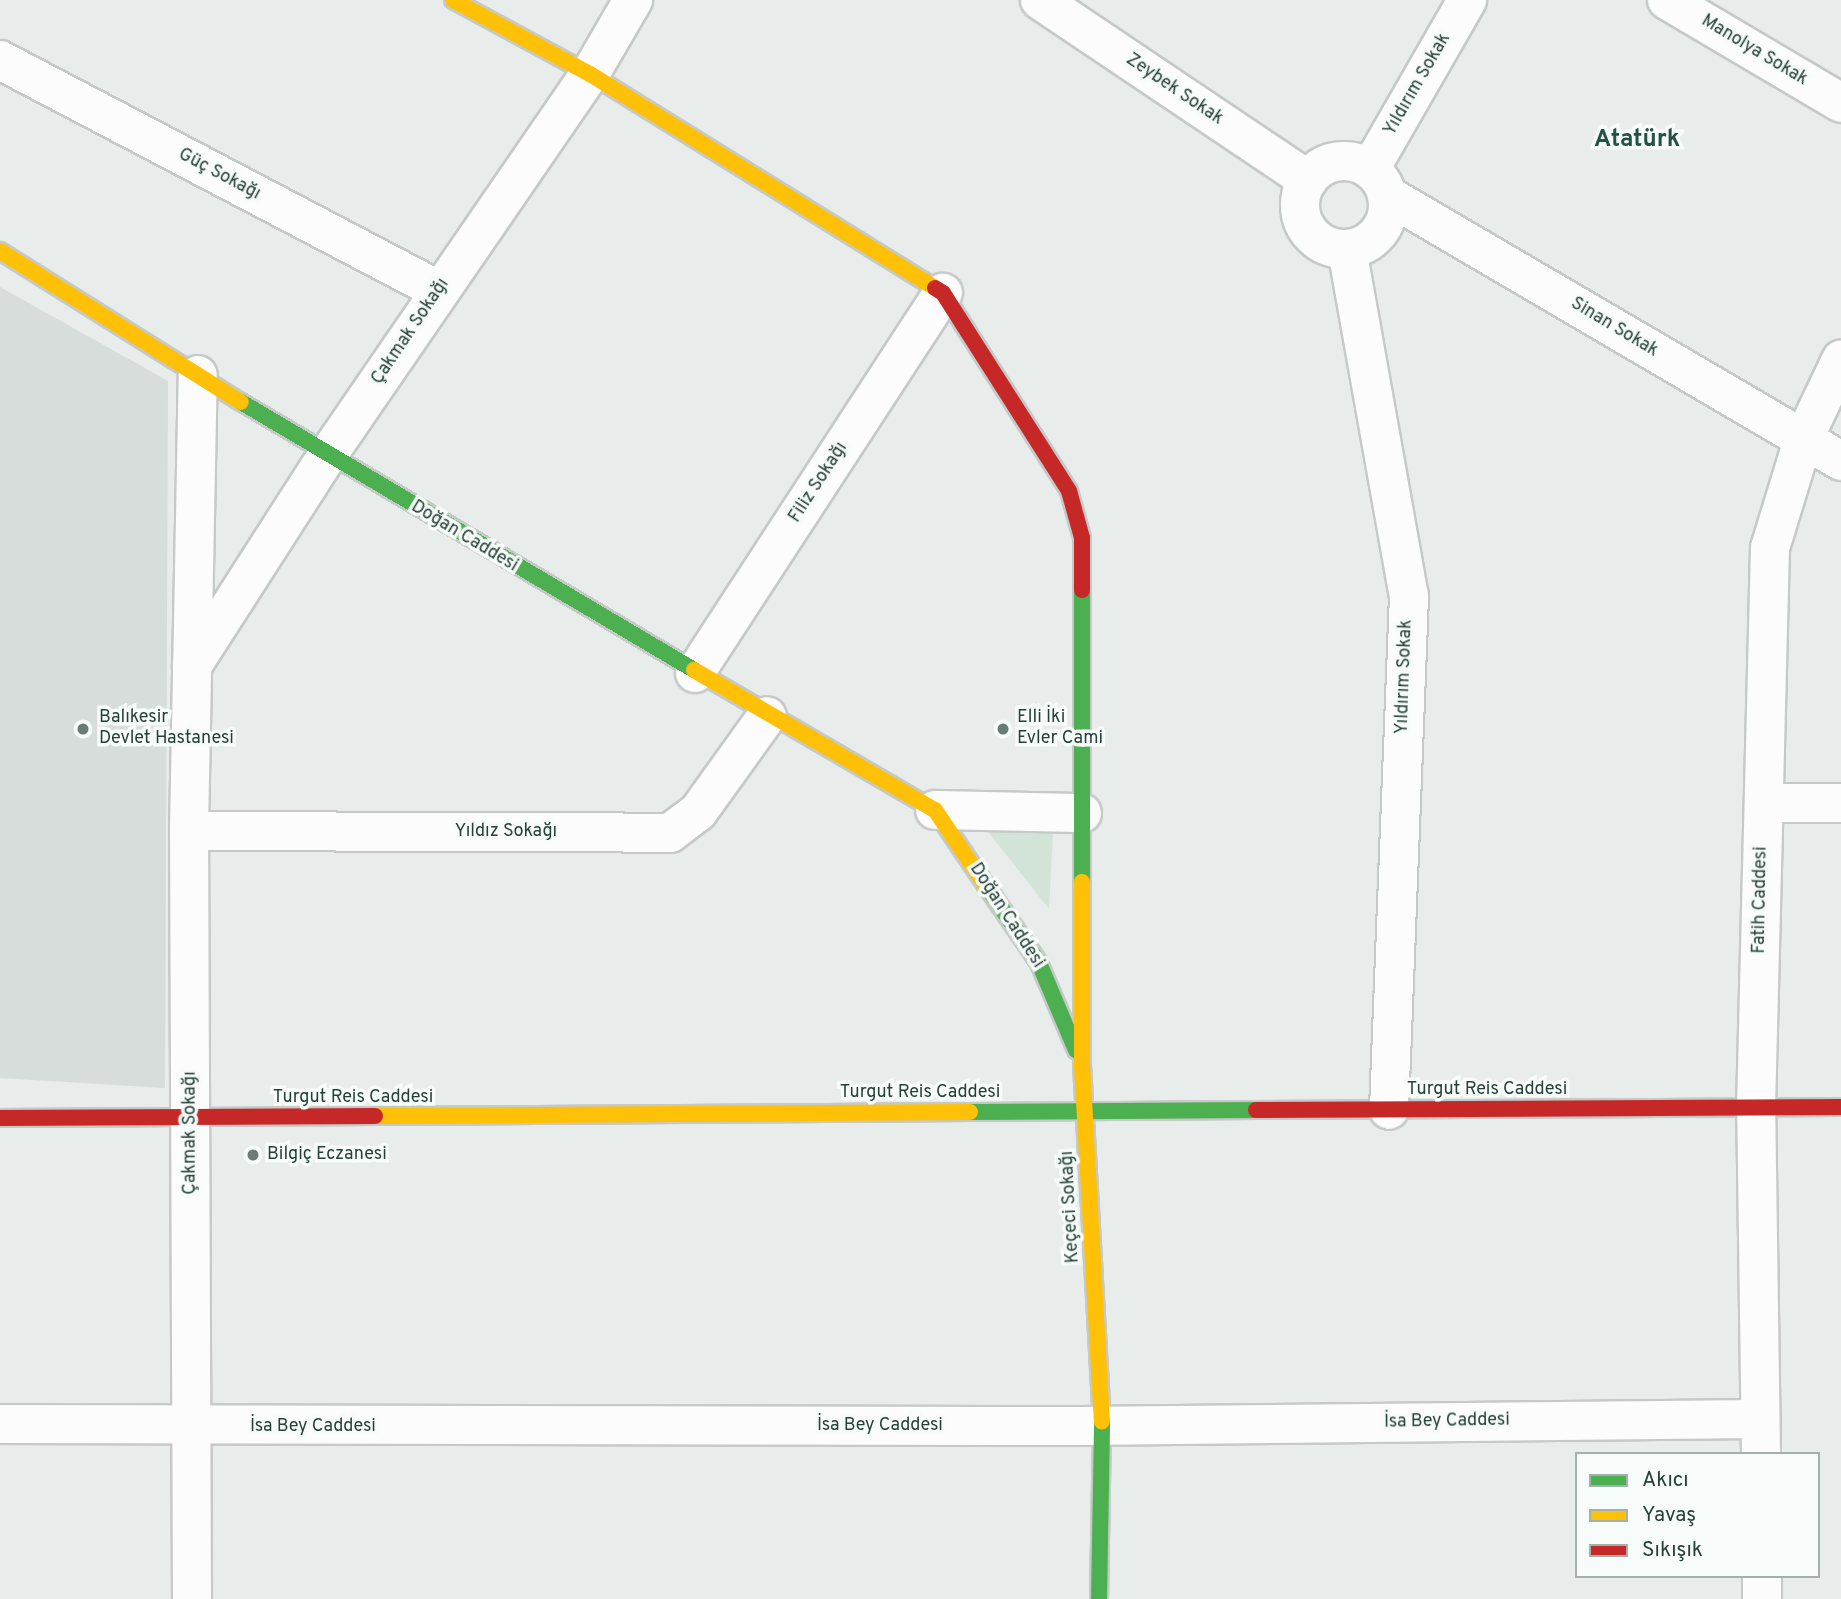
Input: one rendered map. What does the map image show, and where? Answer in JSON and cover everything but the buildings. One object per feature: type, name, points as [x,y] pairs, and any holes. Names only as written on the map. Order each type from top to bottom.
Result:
[{"type":"street","points":[[453,0],[590,75],[943,293]]},
{"type":"street","name":"Çakmak Sokağı","points":[[192,666],[327,456],[439,290],[590,75],[633,0]]},
{"type":"street","name":"Zeybek Sokak","points":[[1040,0],[1308,180]]},
{"type":"street","name":"Yıldırım Sokak","points":[[1378,182],[1467,0]]},
{"type":"street","name":"Manolya Sokak","points":[[1667,0],[1841,103]]},
{"type":"street","name":"Güç Sokağı","points":[[0,60],[439,290]]},
{"type":"street","points":[[1329,163],[1356,163],[1378,182],[1384,225],[1362,245],[1347,249],[1332,248],[1308,231],[1300,206],[1308,180],[1329,163]]},
{"type":"street","name":"Sinan Sokak","points":[[1378,182],[1841,461]]},
{"type":"street","name":"Yıldırım Sokak","points":[[1347,249],[1409,596],[1389,1110]]},
{"type":"street","name":"Doğan Caddesi","points":[[0,251],[327,456],[767,716],[935,810],[1039,963],[1082,1065]]},
{"type":"street","name":"Filiz Sokağı","points":[[695,673],[943,293]]},
{"type":"street","name":"Keçeci Sokağı","points":[[943,293],[1069,491],[1082,538],[1082,1065],[1102,1425],[1099,1599]]},
{"type":"street","name":"Fatih Caddesi","points":[[1760,1436],[1756,1109],[1770,548],[1803,440],[1841,359]]},
{"type":"street","name":"Çakmak Sokağı","points":[[192,1599],[189,831],[198,375]]},
{"type":"street","name":"Yıldız Sokağı","points":[[189,831],[670,833],[698,812],[767,716]]},
{"type":"street","points":[[1764,803],[1841,803]]},
{"type":"street","name":"Doğan Caddesi","points":[[935,810],[1083,813]]},
{"type":"street","name":"Turgut Reis Caddesi","points":[[0,1118],[191,1119],[1841,1107]]},
{"type":"street","name":"İsa Bey Caddesi","points":[[0,1424],[191,1427],[1102,1425],[1760,1436]]},
{"type":"street","points":[[1762,1578],[1762,1599]]},
{"type":"shaded area","name":"Balıkesir Devlet Hastanesi","points":[[0,287],[168,381],[165,1088],[0,1078]]},
{"type":"green space","points":[[986,829],[1053,834],[1049,909]]},
{"type":"traffic: fast","points":[[241,402],[694,670]]},
{"type":"traffic: fast","points":[[1082,590],[1082,882]]},
{"type":"traffic: fast","points":[[985,884],[1039,963],[1076,1050]]},
{"type":"traffic: fast","points":[[970,1112],[1256,1110]]},
{"type":"traffic: fast","points":[[1099,1599],[1102,1421]]},
{"type":"traffic: slow","points":[[453,0],[590,74],[935,288]]},
{"type":"traffic: slow","points":[[0,251],[241,402]]},
{"type":"traffic: slow","points":[[694,670],[935,810],[985,884]]},
{"type":"traffic: slow","points":[[1082,882],[1082,1065],[1102,1421]]},
{"type":"traffic: slow","points":[[375,1116],[970,1112]]},
{"type":"traffic: jam","points":[[935,288],[943,293],[1069,491],[1082,538],[1082,590]]},
{"type":"traffic: jam","points":[[1256,1110],[1841,1107]]},
{"type":"traffic: jam","points":[[0,1118],[375,1116]]},
{"type":"place","name":"Balıkesir Devlet Hastanesi","points":[[83,729]]},
{"type":"place","name":"Elli İki Evler Cami","points":[[1003,729]]},
{"type":"place","name":"Bilgiç Eczanesi","points":[[253,1155]]},
{"type":"district","name":"Atatürk","points":[[1637,141]]}]
